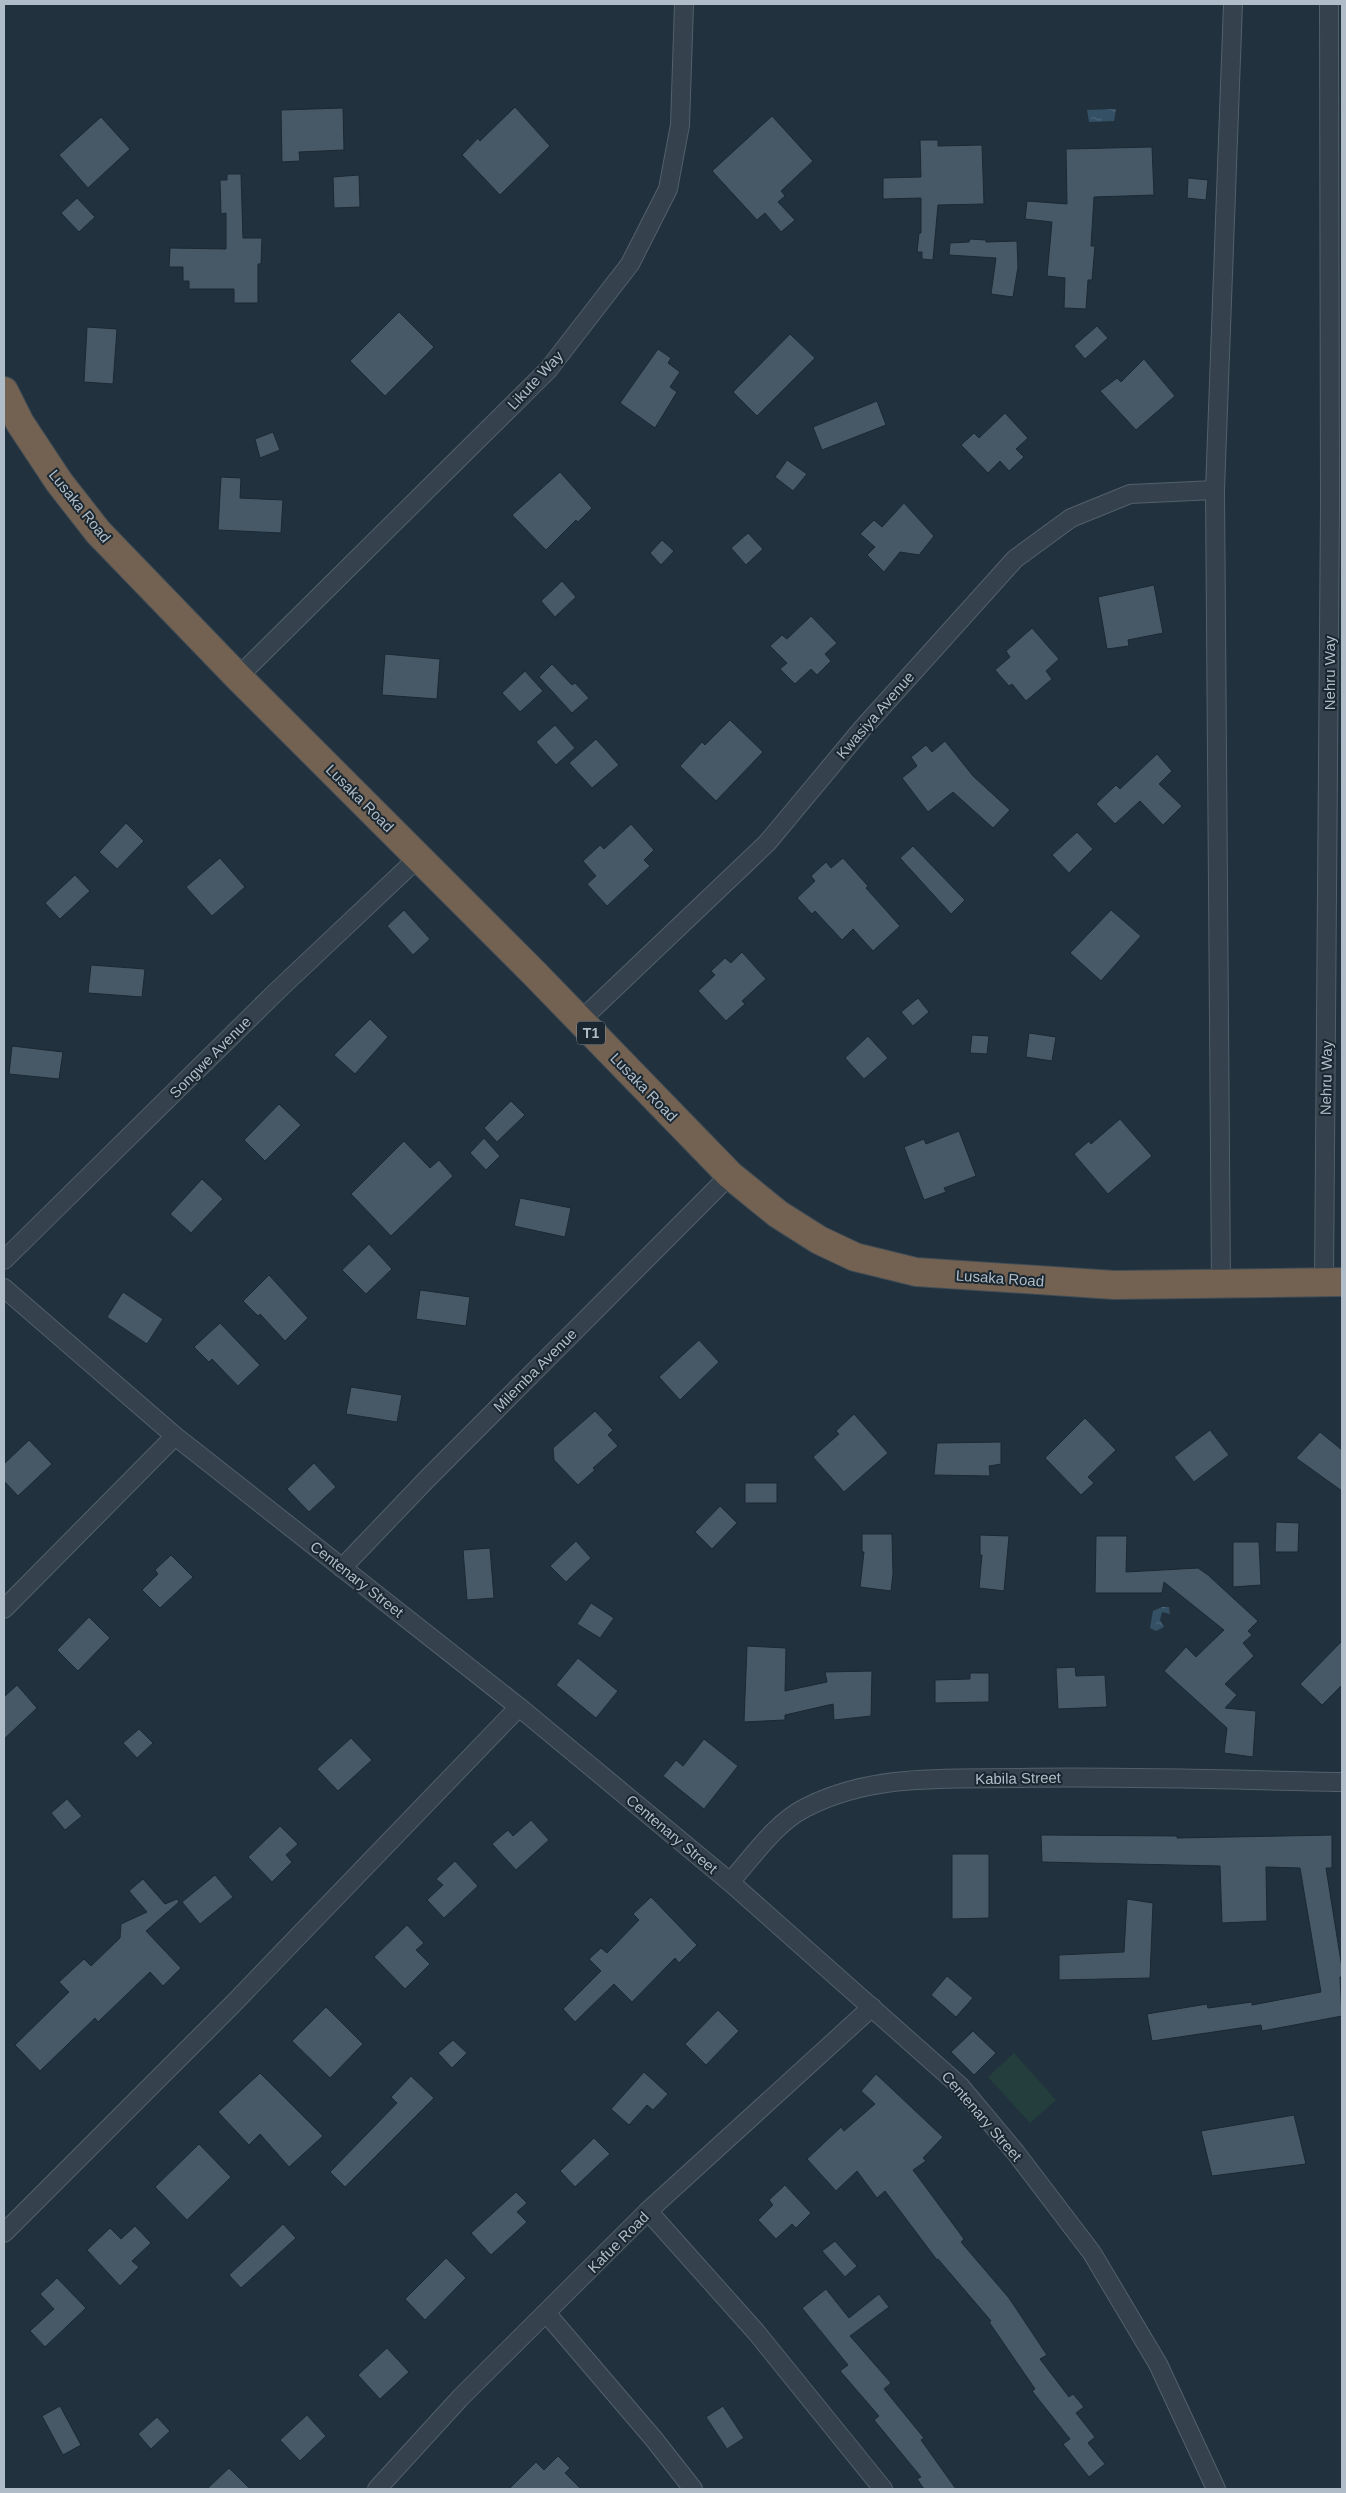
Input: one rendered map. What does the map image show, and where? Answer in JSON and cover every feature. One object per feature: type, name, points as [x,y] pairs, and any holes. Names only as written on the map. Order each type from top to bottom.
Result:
[{"type":"highway","name":"Lusaka Road","points":[[4,391],[20,423],[59,482],[98,532],[238,678],[419,857],[730,1175],[778,1214],[819,1240],[855,1257],[916,1272],[1114,1285],[1221,1286],[1333,1282]]},
{"type":"street","name":"Likute Way","points":[[238,678],[548,370],[630,264],[668,190],[680,125],[684,4]]},
{"type":"street","points":[[1221,1286],[1215,490],[1233,4]]},
{"type":"street","name":"Nehru Way","points":[[1329,4],[1333,1282]]},
{"type":"street","name":"Kwasiya Avenue","points":[[580,1021],[767,843],[862,728],[1015,560],[1072,518],[1130,494],[1215,490]]},
{"type":"street","name":"Songwe Avenue","points":[[4,1260],[277,991],[419,857]]},
{"type":"street","name":"Milemba Avenue","points":[[342,1568],[426,1478],[730,1175]]},
{"type":"street","name":"Centenary Street","points":[[4,1288],[175,1436],[519,1707],[730,1882],[960,2086],[1016,2153],[1092,2253],[1158,2364],[1216,2489]]},
{"type":"street","points":[[4,1609],[175,1436]]},
{"type":"street","points":[[4,2233],[240,1997],[519,1707]]},
{"type":"street","name":"Kabila Street","points":[[730,1882],[778,1829],[804,1808],[845,1790],[902,1780],[1077,1777],[1342,1782]]},
{"type":"street","name":"Kafue Road","points":[[376,2489],[461,2397],[547,2314],[648,2211],[872,2007]]},
{"type":"street","points":[[648,2211],[756,2332],[883,2489]]},
{"type":"street","points":[[547,2314],[653,2438],[693,2489]]},
{"type":"green space","points":[[1014,2053],[1056,2100],[1030,2123],[988,2077]]},
{"type":"water","points":[[1116,109],[1114,121],[1089,122],[1087,110]]},
{"type":"water","points":[[1162,1607],[1169,1607],[1170,1614],[1162,1612],[1160,1620],[1164,1627],[1156,1631],[1150,1628],[1153,1611]]},
{"type":"building","points":[[515,107],[550,146],[500,195],[462,155],[478,138],[480,141]]},
{"type":"building","points":[[343,108],[344,150],[299,152],[300,161],[282,162],[281,110]]},
{"type":"building","points":[[772,116],[813,161],[781,191],[785,196],[778,202],[795,220],[781,232],[765,213],[757,220],[712,171]]},
{"type":"building","points":[[101,117],[130,149],[88,188],[59,155]]},
{"type":"building","points":[[920,140],[938,140],[938,146],[982,145],[984,204],[938,205],[933,260],[922,259],[922,252],[917,252],[919,233],[921,233],[921,198],[883,199],[883,178],[921,177]]},
{"type":"building","points":[[1152,147],[1154,195],[1094,197],[1091,246],[1095,246],[1092,280],[1088,280],[1086,309],[1064,308],[1065,278],[1047,276],[1052,222],[1025,219],[1027,201],[1067,204],[1066,149]]},
{"type":"building","points":[[227,174],[241,174],[243,238],[262,238],[261,264],[258,264],[258,303],[234,303],[234,289],[189,289],[189,281],[183,281],[183,267],[169,267],[170,248],[226,249],[226,213],[221,214],[220,180],[227,180]]},
{"type":"building","points":[[359,175],[360,207],[334,208],[333,177]]},
{"type":"building","points":[[1188,178],[1208,180],[1206,200],[1187,198]]},
{"type":"building","points":[[77,198],[95,217],[79,232],[61,213]]},
{"type":"building","points":[[970,239],[986,240],[986,242],[1017,241],[1018,267],[1013,297],[991,294],[996,258],[949,255],[950,243],[969,242]]},
{"type":"building","points":[[399,312],[434,347],[385,396],[350,361]]},
{"type":"building","points":[[1097,326],[1108,338],[1085,359],[1074,346]]},
{"type":"building","points":[[87,327],[117,329],[113,384],[84,382]]},
{"type":"building","points":[[790,334],[815,358],[757,416],[733,392]]},
{"type":"building","points":[[658,349],[671,358],[668,363],[680,372],[670,387],[677,392],[655,428],[620,403]]},
{"type":"building","points":[[1144,359],[1175,396],[1136,430],[1100,391],[1117,378],[1121,382]]},
{"type":"building","points":[[877,401],[886,425],[822,450],[813,427]]},
{"type":"building","points":[[1005,413],[1028,438],[1016,449],[1024,457],[1009,471],[1000,461],[988,473],[961,445],[974,433],[979,438]]},
{"type":"building","points":[[273,432],[280,450],[260,458],[255,439]]},
{"type":"building","points":[[787,460],[807,474],[793,491],[775,477]]},
{"type":"building","points":[[560,472],[592,508],[578,522],[576,520],[546,550],[512,515]]},
{"type":"building","points":[[221,477],[241,478],[240,498],[283,500],[281,533],[218,530]]},
{"type":"building","points":[[904,503],[934,536],[919,555],[900,552],[884,572],[867,555],[875,547],[860,534],[874,520],[882,527]]},
{"type":"building","points":[[748,533],[763,549],[746,565],[731,548]]},
{"type":"building","points":[[662,540],[674,551],[661,565],[650,553]]},
{"type":"building","points":[[562,581],[576,597],[555,617],[541,601]]},
{"type":"building","points":[[1154,585],[1163,633],[1128,640],[1129,646],[1107,649],[1098,597]]},
{"type":"building","points":[[811,616],[837,643],[825,654],[831,661],[817,675],[811,669],[795,684],[780,669],[787,663],[770,646],[782,635],[787,639]]},
{"type":"building","points":[[1032,628],[1059,659],[1046,671],[1052,679],[1026,701],[1012,684],[1009,686],[995,670],[1010,657],[1006,651]]},
{"type":"building","points":[[385,654],[440,659],[437,699],[382,695]]},
{"type":"building","points":[[552,664],[572,685],[575,683],[589,698],[572,713],[539,677]]},
{"type":"building","points":[[525,671],[543,691],[520,712],[502,693]]},
{"type":"building","points":[[730,720],[763,752],[716,801],[680,766],[702,742],[705,745]]},
{"type":"building","points":[[555,725],[575,748],[556,765],[536,742]]},
{"type":"building","points":[[596,739],[619,765],[592,788],[569,763]]},
{"type":"building","points":[[945,741],[973,776],[1010,810],[993,828],[953,792],[928,812],[902,778],[917,766],[911,757],[926,745],[932,752]]},
{"type":"building","points":[[1157,754],[1172,771],[1159,784],[1182,806],[1163,825],[1140,801],[1115,824],[1096,804],[1116,785],[1120,789]]},
{"type":"building","points":[[126,823],[144,841],[117,869],[99,852]]},
{"type":"building","points":[[631,824],[654,850],[644,860],[650,866],[607,906],[587,884],[596,876],[583,861],[600,845],[604,849]]},
{"type":"building","points":[[1077,832],[1093,849],[1069,873],[1052,855]]},
{"type":"building","points":[[913,846],[965,900],[951,914],[900,858]]},
{"type":"building","points":[[220,858],[245,887],[212,916],[186,887]]},
{"type":"building","points":[[843,858],[868,886],[866,888],[900,926],[873,951],[853,929],[842,940],[815,911],[812,914],[797,898],[815,881],[811,876],[826,862],[831,868]]},
{"type":"building","points":[[75,875],[90,891],[60,919],[45,903]]},
{"type":"building","points":[[404,910],[430,939],[413,955],[387,926]]},
{"type":"building","points":[[1111,910],[1141,936],[1101,981],[1070,953]]},
{"type":"building","points":[[742,952],[766,979],[742,1001],[745,1004],[726,1021],[698,991],[715,975],[711,971],[725,958],[731,963]]},
{"type":"building","points":[[91,965],[145,969],[142,997],[88,993]]},
{"type":"building","points":[[918,998],[929,1012],[913,1026],[901,1012]]},
{"type":"building","points":[[370,1019],[388,1037],[355,1074],[334,1055]]},
{"type":"building","points":[[1029,1033],[1056,1037],[1052,1061],[1026,1057]]},
{"type":"building","points":[[972,1035],[989,1036],[987,1054],[970,1053]]},
{"type":"building","points":[[868,1036],[888,1058],[864,1079],[845,1058]]},
{"type":"building","points":[[12,1046],[63,1052],[59,1079],[9,1074]]},
{"type":"building","points":[[511,1101],[525,1115],[497,1142],[484,1128]]},
{"type":"building","points":[[279,1104],[301,1125],[265,1161],[244,1140]]},
{"type":"building","points":[[1120,1119],[1152,1156],[1108,1194],[1074,1154],[1089,1141],[1091,1144]]},
{"type":"building","points":[[959,1131],[976,1176],[944,1188],[946,1192],[924,1200],[904,1147],[924,1139],[926,1144]]},
{"type":"building","points":[[484,1138],[500,1156],[486,1170],[470,1153]]},
{"type":"building","points":[[404,1141],[430,1168],[439,1160],[453,1176],[391,1236],[351,1194]]},
{"type":"building","points":[[202,1179],[223,1199],[191,1233],[170,1214]]},
{"type":"building","points":[[520,1198],[571,1208],[565,1237],[514,1226]]},
{"type":"building","points":[[369,1244],[392,1269],[366,1294],[342,1270]]},
{"type":"building","points":[[269,1275],[308,1318],[285,1341],[260,1314],[258,1316],[243,1301]]},
{"type":"building","points":[[420,1290],[470,1297],[466,1326],[416,1319]]},
{"type":"building","points":[[123,1292],[163,1319],[147,1344],[107,1317]]},
{"type":"building","points":[[220,1323],[260,1365],[238,1386],[212,1359],[209,1362],[194,1347]]},
{"type":"building","points":[[699,1340],[719,1362],[680,1400],[659,1377]]},
{"type":"building","points":[[351,1387],[402,1395],[397,1422],[346,1414]]},
{"type":"building","points":[[595,1411],[613,1430],[608,1435],[618,1446],[593,1468],[595,1470],[578,1485],[554,1460],[553,1448]]},
{"type":"building","points":[[854,1414],[888,1453],[844,1492],[813,1457],[839,1434],[836,1431]]},
{"type":"building","points":[[1085,1418],[1116,1450],[1088,1477],[1094,1483],[1081,1495],[1045,1458]]},
{"type":"building","points":[[1210,1430],[1229,1455],[1194,1482],[1174,1457]]},
{"type":"building","points":[[1320,1432],[1342,1450],[1342,1491],[1296,1458]]},
{"type":"building","points":[[29,1440],[52,1464],[18,1496],[4,1481],[4,1464]]},
{"type":"building","points":[[1001,1442],[1001,1464],[989,1466],[990,1476],[934,1475],[937,1443]]},
{"type":"building","points":[[314,1463],[336,1487],[309,1512],[287,1489]]},
{"type":"building","points":[[745,1483],[777,1483],[777,1503],[745,1503]]},
{"type":"building","points":[[720,1506],[737,1523],[712,1549],[695,1532]]},
{"type":"building","points":[[1276,1522],[1299,1523],[1298,1552],[1275,1552]]},
{"type":"building","points":[[862,1534],[892,1534],[893,1574],[891,1591],[860,1587],[864,1552],[862,1552]]},
{"type":"building","points":[[980,1535],[1009,1536],[1004,1591],[979,1588],[982,1555],[980,1555]]},
{"type":"building","points":[[1096,1536],[1127,1536],[1126,1572],[1198,1568],[1258,1621],[1248,1631],[1252,1635],[1243,1643],[1254,1656],[1225,1684],[1237,1695],[1225,1708],[1256,1711],[1253,1757],[1224,1753],[1227,1728],[1164,1671],[1186,1647],[1196,1657],[1224,1630],[1164,1582],[1162,1593],[1095,1593]]},
{"type":"building","points":[[576,1541],[591,1558],[566,1582],[550,1566]]},
{"type":"building","points":[[1233,1542],[1259,1542],[1261,1585],[1233,1587]]},
{"type":"building","points":[[490,1548],[494,1598],[467,1600],[463,1550]]},
{"type":"building","points":[[171,1555],[193,1577],[160,1608],[142,1590],[158,1574],[155,1570]]},
{"type":"building","points":[[591,1603],[614,1618],[600,1638],[577,1624]]},
{"type":"building","points":[[89,1617],[110,1638],[78,1671],[57,1650]]},
{"type":"building","points":[[1342,1641],[1342,1685],[1322,1705],[1300,1684]]},
{"type":"building","points":[[747,1646],[786,1648],[785,1691],[827,1682],[825,1672],[872,1671],[871,1716],[834,1720],[833,1704],[785,1715],[785,1720],[744,1722]]},
{"type":"building","points":[[578,1658],[618,1691],[596,1718],[556,1685]]},
{"type":"building","points":[[1075,1667],[1076,1676],[1105,1675],[1107,1707],[1058,1709],[1056,1668]]},
{"type":"building","points":[[970,1673],[989,1673],[989,1702],[935,1703],[935,1680],[970,1679]]},
{"type":"building","points":[[17,1685],[37,1708],[4,1739],[4,1697]]},
{"type":"building","points":[[139,1729],[153,1743],[137,1758],[123,1743]]},
{"type":"building","points":[[351,1738],[372,1760],[338,1791],[317,1769]]},
{"type":"building","points":[[704,1739],[738,1766],[704,1809],[663,1776],[676,1760],[683,1766]]},
{"type":"building","points":[[67,1799],[82,1816],[65,1830],[51,1813]]},
{"type":"building","points":[[531,1820],[549,1840],[516,1870],[492,1844],[508,1830],[513,1836]]},
{"type":"building","points":[[280,1826],[298,1844],[286,1855],[292,1862],[272,1882],[248,1857]]},
{"type":"building","points":[[1041,1835],[1177,1836],[1177,1838],[1332,1835],[1332,1868],[1326,1868],[1342,1968],[1342,1977],[1340,1977],[1342,2016],[1262,2031],[1261,2025],[1152,2041],[1147,2014],[1207,2004],[1208,2008],[1252,2002],[1252,2005],[1321,1992],[1300,1868],[1266,1867],[1267,1921],[1222,1923],[1220,1866],[1042,1862]]},
{"type":"building","points":[[952,1854],[989,1854],[989,1918],[952,1919]]},
{"type":"building","points":[[455,1861],[478,1886],[444,1918],[427,1900],[443,1885],[436,1879]]},
{"type":"building","points":[[215,1875],[233,1897],[200,1924],[182,1902]]},
{"type":"building","points":[[143,1879],[165,1904],[177,1899],[179,1902],[146,1931],[181,1968],[163,1986],[150,1972],[98,2022],[95,2018],[40,2071],[15,2045],[69,1992],[59,1982],[84,1959],[91,1966],[120,1938],[121,1924],[147,1912],[129,1891]]},
{"type":"building","points":[[651,1897],[697,1945],[679,1963],[675,1958],[632,2002],[614,1984],[575,2022],[563,2009],[601,1971],[589,1959],[601,1948],[607,1953],[639,1920],[633,1914]]},
{"type":"building","points":[[1127,1899],[1153,1903],[1150,1978],[1059,1980],[1059,1955],[1124,1952]]},
{"type":"building","points":[[407,1925],[424,1943],[416,1950],[430,1964],[405,1989],[374,1957]]},
{"type":"building","points":[[947,1976],[973,1998],[956,2017],[931,1995]]},
{"type":"building","points":[[326,2007],[363,2044],[330,2078],[292,2041]]},
{"type":"building","points":[[718,2010],[739,2031],[706,2065],[685,2044]]},
{"type":"building","points":[[973,2031],[996,2053],[974,2075],[951,2052]]},
{"type":"building","points":[[453,2040],[467,2053],[452,2068],[438,2053]]},
{"type":"building","points":[[644,2072],[668,2094],[653,2110],[647,2105],[629,2125],[611,2109]]},
{"type":"building","points":[[260,2073],[323,2136],[289,2167],[260,2134],[249,2145],[218,2112]]},
{"type":"building","points":[[876,2074],[943,2137],[923,2158],[926,2161],[913,2170],[964,2239],[961,2242],[1009,2298],[1047,2355],[1040,2359],[1069,2397],[1073,2394],[1084,2407],[1076,2413],[1095,2437],[1088,2443],[1105,2464],[1089,2477],[1063,2444],[1070,2439],[1032,2391],[1035,2389],[989,2322],[991,2321],[937,2260],[885,2191],[877,2198],[857,2171],[836,2191],[807,2159],[841,2127],[844,2131],[875,2104],[861,2091]]},
{"type":"building","points":[[411,2076],[434,2098],[345,2187],[330,2172],[397,2103],[391,2097]]},
{"type":"building","points":[[1294,2115],[1306,2164],[1212,2176],[1201,2131]]},
{"type":"building","points":[[594,2138],[610,2154],[575,2187],[560,2171]]},
{"type":"building","points":[[199,2144],[231,2177],[187,2220],[155,2187]]},
{"type":"building","points":[[785,2185],[811,2213],[796,2228],[792,2224],[776,2239],[758,2220],[773,2205],[769,2200]]},
{"type":"building","points":[[516,2192],[527,2203],[517,2212],[527,2222],[491,2255],[471,2233]]},
{"type":"building","points":[[283,2224],[296,2238],[241,2288],[229,2275]]},
{"type":"building","points":[[135,2226],[151,2243],[132,2261],[139,2267],[120,2286],[87,2250],[110,2228],[121,2239]]},
{"type":"building","points":[[835,2241],[857,2266],[845,2277],[822,2251]]},
{"type":"building","points":[[446,2258],[466,2278],[425,2320],[405,2299]]},
{"type":"building","points":[[57,2278],[86,2308],[45,2347],[30,2331],[54,2309],[40,2294]]},
{"type":"building","points":[[826,2289],[849,2318],[879,2294],[889,2307],[850,2336],[891,2383],[884,2389],[924,2438],[921,2440],[956,2489],[924,2489],[917,2479],[921,2477],[874,2420],[879,2416],[840,2371],[848,2365],[802,2308]]},
{"type":"building","points":[[387,2348],[409,2372],[380,2399],[358,2375]]},
{"type":"building","points":[[60,2406],[81,2445],[63,2455],[42,2416]]},
{"type":"building","points":[[723,2406],[744,2438],[727,2449],[706,2417]]},
{"type":"building","points":[[307,2415],[326,2436],[300,2461],[280,2440]]},
{"type":"building","points":[[157,2417],[170,2431],[151,2449],[138,2434]]},
{"type":"building","points":[[558,2456],[570,2468],[565,2473],[581,2489],[509,2489],[536,2462],[544,2470]]},
{"type":"building","points":[[229,2468],[250,2489],[207,2489]]}]
